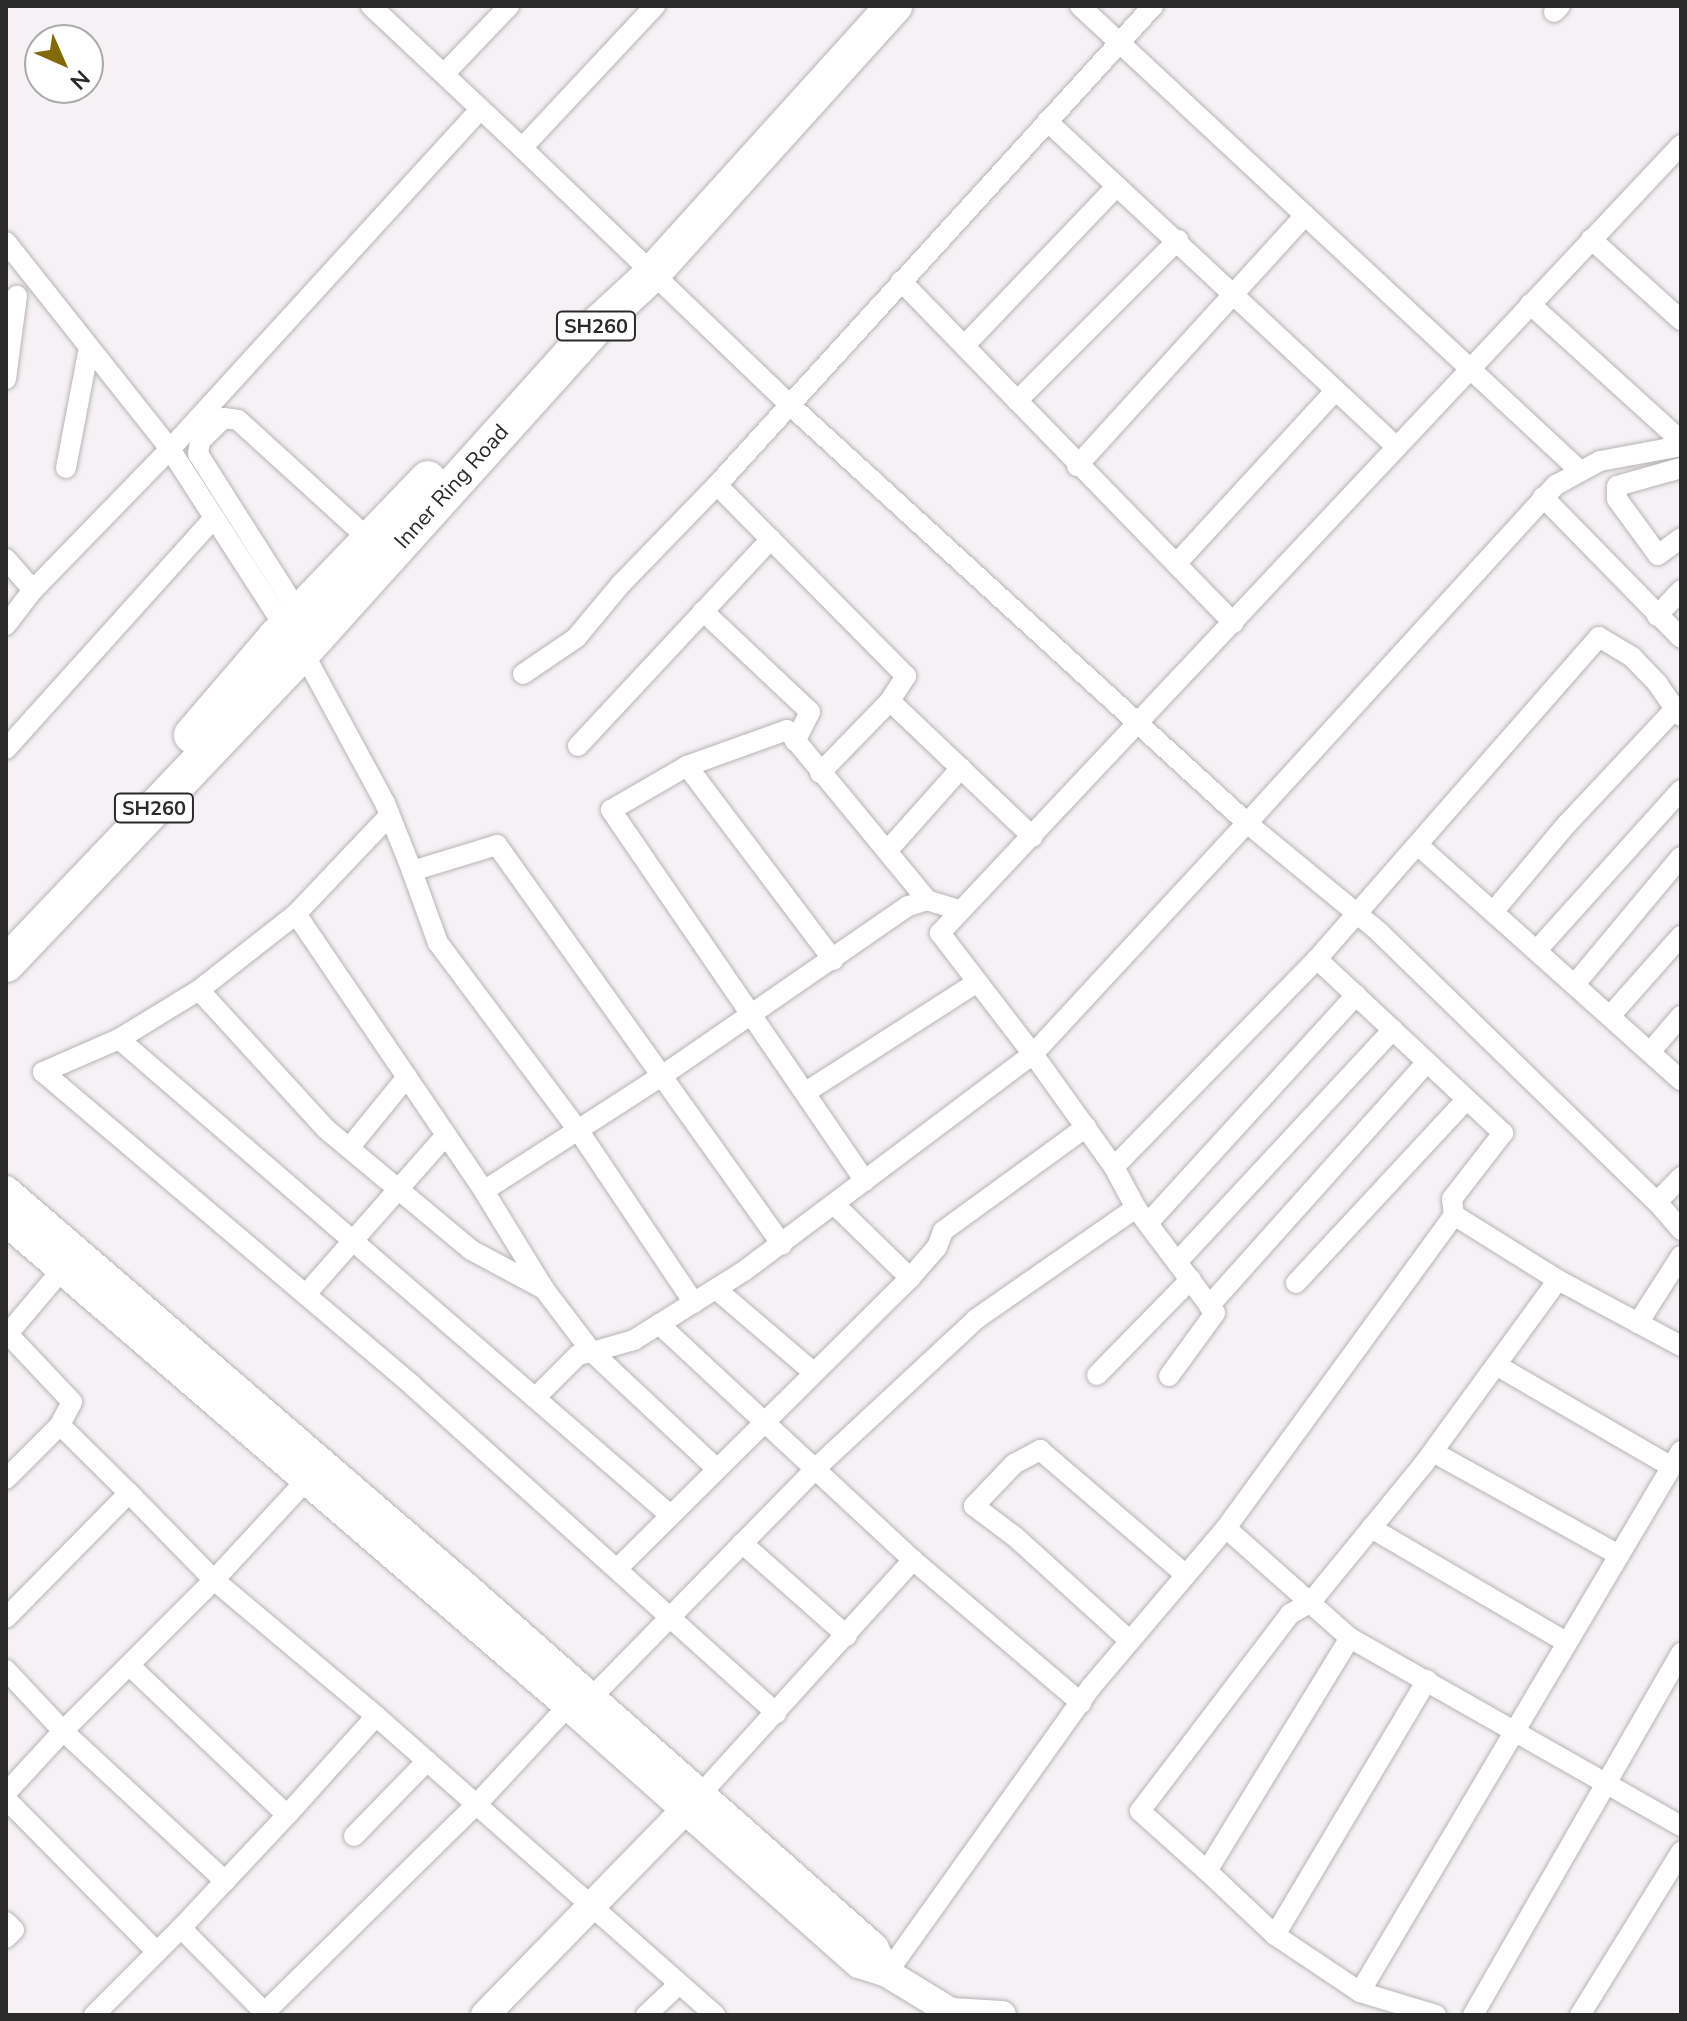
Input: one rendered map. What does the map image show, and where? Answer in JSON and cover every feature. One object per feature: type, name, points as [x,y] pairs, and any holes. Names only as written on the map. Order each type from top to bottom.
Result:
[{"type":"highway","name":"Inner Ring Road","points":[[6,938],[296,631],[598,324],[643,267],[867,6]]},
{"type":"highway","name":"Inner Ring Road","points":[[6,964],[296,631],[370,540],[643,267],[894,6]]},
{"type":"street","points":[[371,6],[790,405],[1247,823],[1379,932],[1657,1202],[1681,1230]]},
{"type":"street","points":[[444,74],[509,6]]},
{"type":"street","points":[[522,148],[655,6]]},
{"type":"street","points":[[1080,6],[1121,41],[1468,369],[1585,468],[1617,486],[1681,468]]},
{"type":"street","points":[[523,674],[576,638],[621,584],[717,485],[1153,6]]},
{"type":"street","points":[[6,625],[33,590],[170,449],[480,109]]},
{"type":"street","points":[[1047,121],[1397,447]]},
{"type":"street","points":[[1169,1376],[1215,1313],[1142,1216],[1086,1127],[940,933],[1139,725],[1468,369],[1681,145]]},
{"type":"street","points":[[965,345],[1117,186]]},
{"type":"street","points":[[1077,466],[1236,295],[1305,215]]},
{"type":"street","points":[[1591,239],[1677,308]]},
{"type":"street","points":[[1017,401],[1178,240]]},
{"type":"street","points":[[6,242],[170,449],[214,518],[296,631]]},
{"type":"street","points":[[6,380],[11,300],[37,281]]},
{"type":"street","points":[[901,281],[1077,466],[1234,623]]},
{"type":"street","points":[[1530,304],[1681,443]]},
{"type":"street","points":[[66,468],[89,347]]},
{"type":"street","points":[[1176,564],[1336,390]]},
{"type":"street","points":[[370,540],[238,420],[224,418],[200,441],[198,454],[296,631],[389,816],[438,943],[578,1130],[694,1303]]},
{"type":"street","points":[[535,1398],[578,1355],[634,1340],[717,1290],[782,1245],[1033,1054],[1543,497],[1585,468],[1681,443]]},
{"type":"street","points":[[717,485],[906,676],[890,701],[820,773]]},
{"type":"street","points":[[1617,486],[1617,499],[1658,555],[1681,538]]},
{"type":"street","points":[[1543,497],[1681,638]]},
{"type":"street","points":[[6,749],[214,518]]},
{"type":"street","points":[[578,746],[771,539]]},
{"type":"street","points":[[6,559],[33,590]]},
{"type":"street","points":[[1657,616],[1681,590]]},
{"type":"street","points":[[703,611],[810,712],[795,741]]},
{"type":"street","points":[[1114,1167],[1317,959],[1599,637],[1632,657],[1657,683],[1678,712],[1566,825],[1493,912]]},
{"type":"street","points":[[890,701],[1033,837]]},
{"type":"street","points":[[865,1181],[611,810],[687,766],[787,730],[927,900],[959,910]]},
{"type":"street","points":[[687,766],[833,960]]},
{"type":"street","points":[[888,850],[961,768]]},
{"type":"street","points":[[1537,950],[1681,790]]},
{"type":"street","points":[[389,816],[296,914],[199,990],[119,1039],[43,1072],[306,1294],[618,1568],[776,1713]]},
{"type":"street","points":[[412,871],[497,845],[782,1245]]},
{"type":"street","points":[[1419,846],[1681,1080]]},
{"type":"street","points":[[1575,984],[1681,857]]},
{"type":"street","points":[[484,1191],[663,1075],[908,906],[927,900]]},
{"type":"street","points":[[296,914],[484,1191],[544,1289],[592,1352],[716,1468]]},
{"type":"street","points":[[1611,1015],[1681,936]]},
{"type":"street","points":[[887,1973],[1081,1703],[1226,1528],[1454,1215],[1452,1199],[1503,1133],[1317,959]]},
{"type":"street","points":[[806,1092],[976,983]]},
{"type":"street","points":[[199,990],[326,1129],[471,1250],[544,1289]]},
{"type":"street","points":[[181,1928],[265,2014],[817,1467],[976,1319],[1142,1216],[1356,995]]},
{"type":"street","points":[[1651,1051],[1681,1016]]},
{"type":"street","points":[[1178,1261],[1393,1030]]},
{"type":"street","points":[[119,1039],[669,1514]]},
{"type":"street","points":[[1209,1306],[1427,1062]]},
{"type":"street","points":[[349,1148],[407,1077]]},
{"type":"street","points":[[1296,1283],[1467,1099]]},
{"type":"street","points":[[618,1568],[812,1371],[910,1278],[937,1247],[943,1231],[1086,1127]]},
{"type":"street","points":[[306,1294],[446,1135]]},
{"type":"street","points":[[1657,1202],[1681,1177]]},
{"type":"street","points":[[6,1190],[315,1471],[580,1702],[859,1964],[887,1973],[950,2014],[998,2012],[1002,2015]]},
{"type":"street","points":[[835,1205],[910,1278]]},
{"type":"street","points":[[1454,1215],[1558,1280],[1681,1346]]},
{"type":"street","points":[[6,1222],[61,1271],[315,1471]]},
{"type":"street","points":[[1638,1323],[1681,1256]]},
{"type":"street","points":[[6,1479],[60,1425],[72,1402],[7,1335],[61,1271]]},
{"type":"street","points":[[1097,1375],[1191,1279]]},
{"type":"street","points":[[1436,2015],[1360,1992],[1275,1935],[1140,1811],[1290,1614],[1310,1603],[1433,1452],[1558,1280]]},
{"type":"street","points":[[717,1290],[812,1371]]},
{"type":"street","points":[[659,1324],[817,1467],[913,1560],[1081,1703]]},
{"type":"street","points":[[1360,1992],[1513,1729],[1676,1459],[1496,1365]]},
{"type":"street","points":[[60,1425],[214,1580],[376,1716],[715,2015]]},
{"type":"street","points":[[1130,1641],[1014,1536],[974,1506],[1014,1464],[1040,1450],[1186,1575]]},
{"type":"street","points":[[1433,1452],[1619,1555]]},
{"type":"street","points":[[157,1952],[6,1796],[63,1731],[214,1580],[315,1471]]},
{"type":"street","points":[[6,1618],[129,1493]]},
{"type":"street","points":[[1226,1528],[1350,1638],[1681,1826]]},
{"type":"street","points":[[1371,1528],[1566,1642]]},
{"type":"street","points":[[742,1543],[847,1636]]},
{"type":"street","points":[[485,2015],[691,1804],[913,1560]]},
{"type":"street","points":[[1207,1871],[1350,1638]]},
{"type":"street","points":[[1473,2015],[1681,1653]]},
{"type":"street","points":[[130,1666],[287,1815]]},
{"type":"street","points":[[6,1670],[63,1731],[225,1881]]},
{"type":"street","points":[[1275,1935],[1427,1680]]},
{"type":"street","points":[[94,2015],[181,1928],[376,1716]]},
{"type":"street","points":[[354,1836],[427,1761]]},
{"type":"street","points":[[1580,2015],[1681,1852]]},
{"type":"street","points":[[6,1922],[14,1930],[6,1938]]},
{"type":"street","points":[[646,2015],[679,1984]]}]
